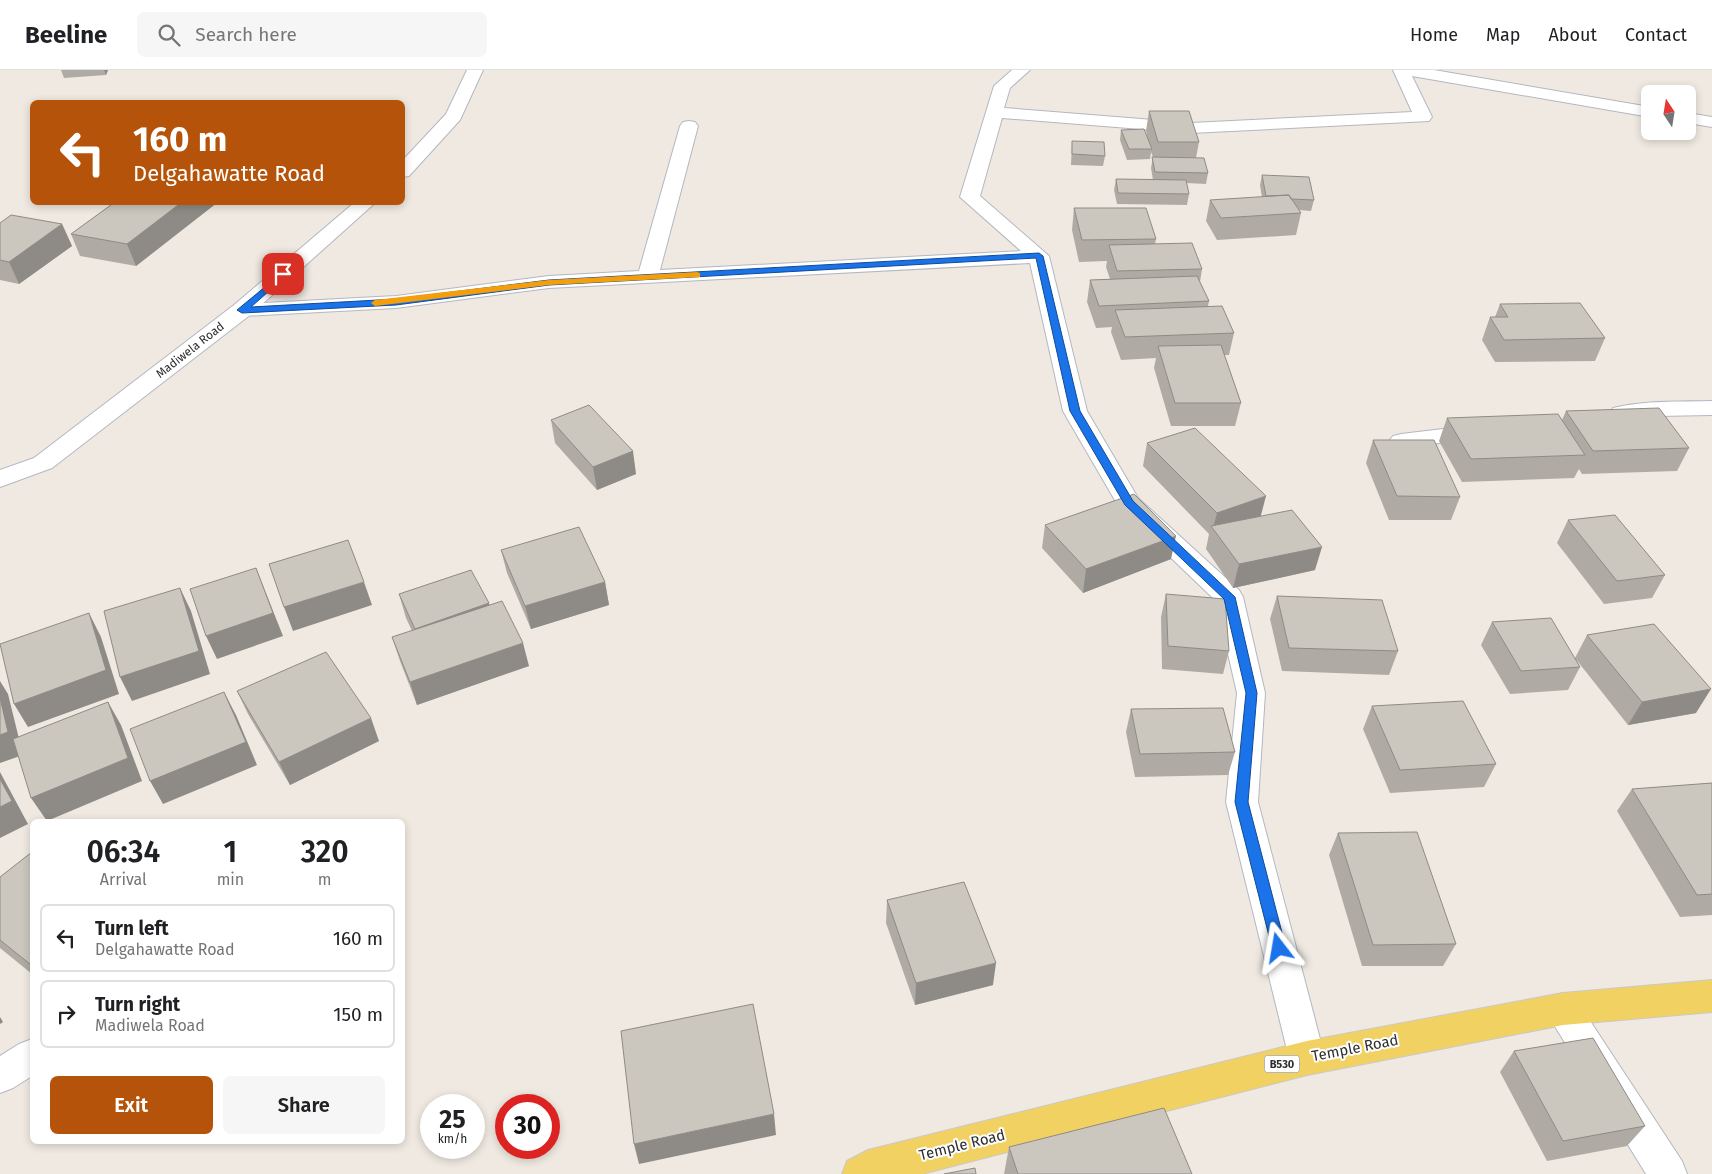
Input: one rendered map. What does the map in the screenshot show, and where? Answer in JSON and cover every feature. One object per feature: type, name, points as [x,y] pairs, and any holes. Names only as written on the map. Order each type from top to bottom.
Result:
[{"type":"main road","name":"Temple Road","points":[[861,1174],[878,1167],[1306,1058],[1563,1009],[1712,996]]},
{"type":"street","points":[[405,169],[454,116],[475,70]]},
{"type":"street","points":[[1022,70],[1002,86],[970,197],[1039,256],[1075,411],[1129,503],[1229,597],[1252,693],[1242,802],[1306,1058]]},
{"type":"street","points":[[995,112],[1191,128],[1423,117],[1401,70]]},
{"type":"street","points":[[1405,70],[1641,110]]},
{"type":"street","points":[[1696,119],[1712,122]]},
{"type":"street","points":[[648,278],[689,126]]},
{"type":"street","name":"Madiwela Road","points":[[0,479],[44,463],[242,310],[364,205]]},
{"type":"street","points":[[242,310],[396,302],[549,282],[1039,256]]},
{"type":"street","points":[[1598,416],[1658,408],[1712,408]]},
{"type":"street","points":[[1401,441],[1500,429]]},
{"type":"street","points":[[1563,1009],[1668,1174]]},
{"type":"street","points":[[0,1076],[30,1057]]},
{"type":"building","points":[[1149,111],[1189,111],[1199,142],[1158,142]]},
{"type":"building","points":[[1144,129],[1152,149],[1129,149],[1121,130]]},
{"type":"building","points":[[1072,141],[1104,142],[1105,156],[1072,154]]},
{"type":"building","points":[[1152,157],[1204,158],[1208,173],[1155,172]]},
{"type":"building","points":[[1262,175],[1309,177],[1314,200],[1291,199],[1289,195],[1266,196]]},
{"type":"building","points":[[1116,179],[1186,180],[1189,194],[1118,193]]},
{"type":"building","points":[[1289,195],[1301,213],[1221,218],[1210,200]]},
{"type":"building","points":[[111,205],[178,205],[127,244],[71,234]]},
{"type":"building","points":[[1074,208],[1146,208],[1156,239],[1082,240]]},
{"type":"building","points":[[11,215],[62,224],[9,262],[0,260],[0,223]]},
{"type":"building","points":[[1192,243],[1202,269],[1117,271],[1109,245]]},
{"type":"building","points":[[1197,276],[1209,301],[1099,306],[1090,280]]},
{"type":"building","points":[[1580,303],[1605,338],[1504,340],[1490,317],[1508,317],[1500,304]]},
{"type":"building","points":[[1222,306],[1234,333],[1125,337],[1115,310]]},
{"type":"building","points":[[1221,345],[1241,403],[1175,403],[1158,346]]},
{"type":"building","points":[[589,405],[633,451],[593,467],[551,420]]},
{"type":"building","points":[[1659,408],[1689,448],[1593,451],[1566,411]]},
{"type":"building","points":[[1558,414],[1585,455],[1471,459],[1447,418]]},
{"type":"building","points":[[1195,428],[1266,496],[1217,513],[1147,443]]},
{"type":"building","points":[[1373,440],[1434,440],[1460,497],[1397,496]]},
{"type":"building","points":[[1134,494],[1176,536],[1086,569],[1045,525]]},
{"type":"building","points":[[1292,510],[1322,547],[1239,564],[1211,526]]},
{"type":"building","points":[[1615,515],[1665,575],[1617,581],[1568,520]]},
{"type":"building","points":[[579,527],[605,582],[525,606],[501,550]]},
{"type":"building","points":[[348,540],[364,582],[284,607],[269,564]]},
{"type":"building","points":[[256,568],[273,613],[206,636],[190,589]]},
{"type":"building","points":[[471,570],[489,603],[415,629],[399,594]]},
{"type":"building","points":[[180,588],[199,651],[120,677],[104,611]]},
{"type":"building","points":[[1166,594],[1225,599],[1229,651],[1168,646]]},
{"type":"building","points":[[1277,596],[1382,600],[1398,651],[1289,648]]},
{"type":"building","points":[[502,601],[523,643],[410,682],[392,637]]},
{"type":"building","points":[[89,613],[106,670],[14,704],[0,644]]},
{"type":"building","points":[[1551,618],[1580,667],[1521,671],[1492,622]]},
{"type":"building","points":[[1654,624],[1711,689],[1642,702],[1587,635]]},
{"type":"building","points":[[326,652],[371,718],[279,762],[237,691]]},
{"type":"building","points":[[224,692],[246,742],[150,781],[130,729]]},
{"type":"building","points":[[0,698],[8,732],[0,735]]},
{"type":"building","points":[[1463,701],[1496,764],[1400,770],[1372,706]]},
{"type":"building","points":[[108,702],[128,758],[31,798],[13,739]]},
{"type":"building","points":[[1223,708],[1235,752],[1140,754],[1131,709]]},
{"type":"building","points":[[0,779],[12,801],[0,807]]},
{"type":"building","points":[[1712,783],[1712,894],[1697,895],[1632,789]]},
{"type":"building","points":[[1417,832],[1456,944],[1373,945],[1338,833]]},
{"type":"building","points":[[30,854],[30,964],[0,940],[0,877]]},
{"type":"building","points":[[964,882],[996,963],[916,983],[887,900]]},
{"type":"building","points":[[753,1004],[774,1114],[634,1144],[621,1031]]},
{"type":"building","points":[[1593,1038],[1645,1126],[1563,1141],[1514,1051]]},
{"type":"building","points":[[1164,1108],[1192,1174],[1018,1174],[1009,1147]]},
{"type":"building","points":[[975,1168],[976,1174],[944,1174]]},
{"type":"slow traffic","points":[[375,303],[396,302],[549,282],[697,275]]},
{"type":"route","points":[[283,274],[242,310],[396,302],[549,282],[1039,256],[1075,411],[1129,503],[1229,597],[1252,693],[1242,802],[1279,948]]}]
